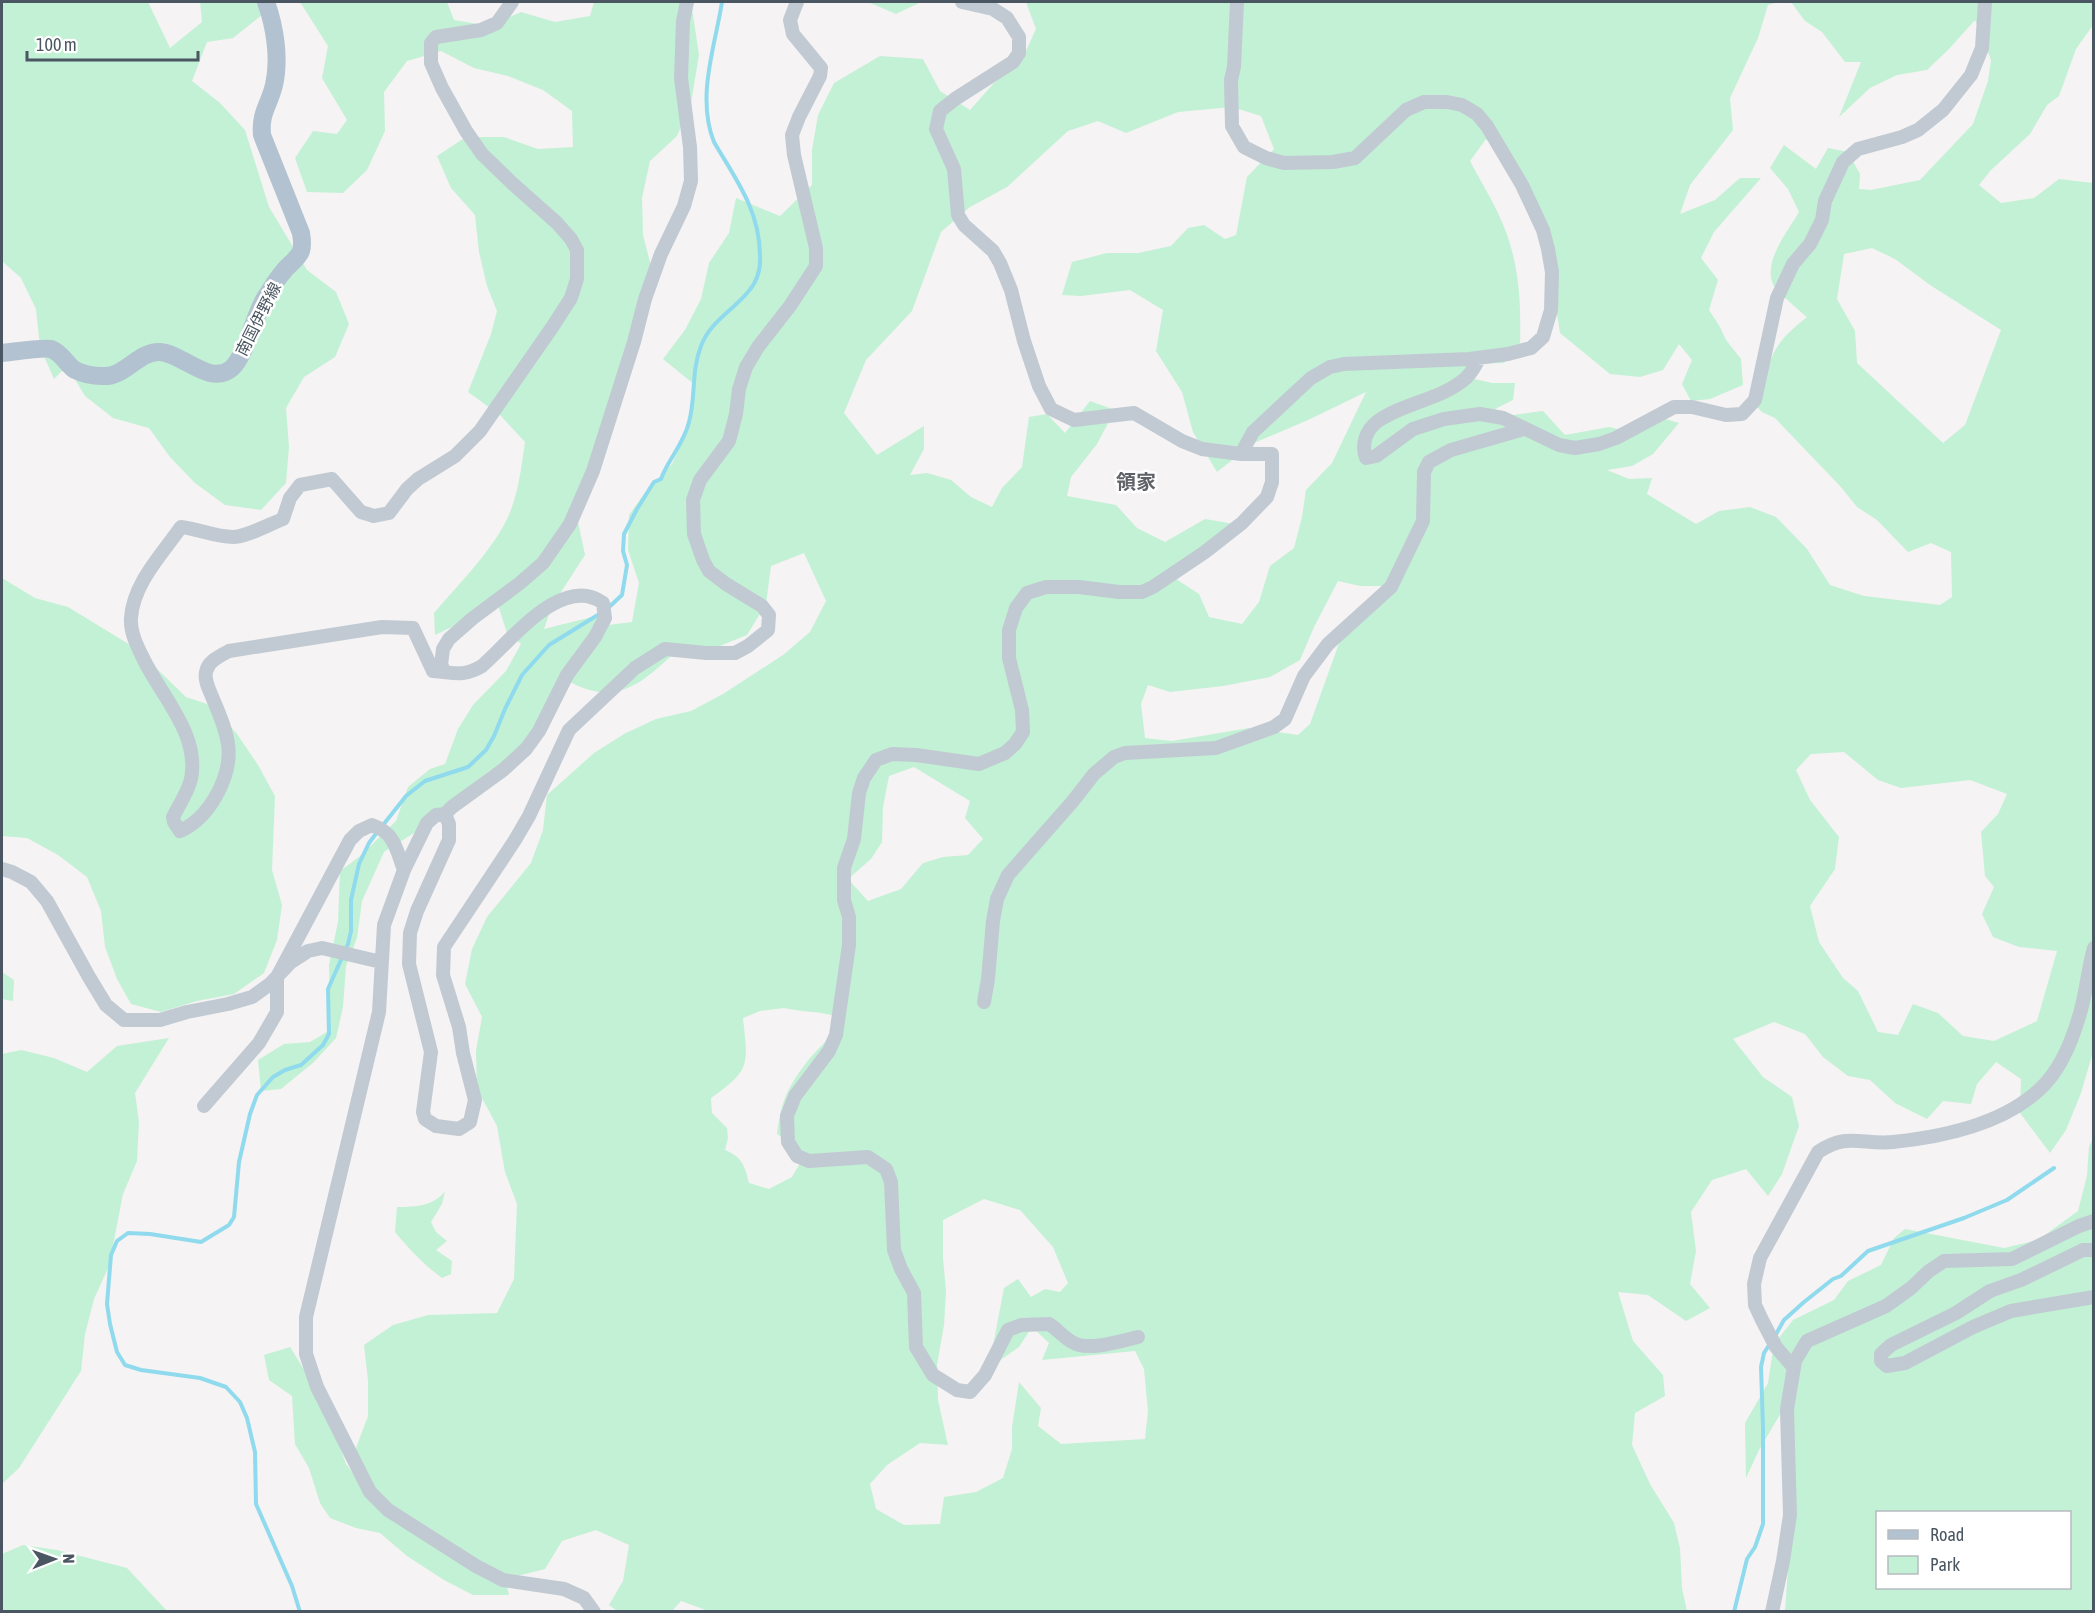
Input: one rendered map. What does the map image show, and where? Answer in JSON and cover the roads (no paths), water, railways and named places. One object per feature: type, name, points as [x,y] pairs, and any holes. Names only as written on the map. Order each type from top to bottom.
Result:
[{"type":"main road","name":"南国伊野線","points":[[2,353],[51,349],[74,370],[105,376],[118,374],[147,355],[158,352],[205,371],[220,374],[232,368],[243,349],[262,303],[282,273],[301,253],[302,243],[301,233],[262,135],[261,122],[274,85],[276,44],[273,21],[266,2]]},
{"type":"street","points":[[512,2],[497,23],[481,30],[436,37],[431,43],[431,63],[466,131],[482,154],[557,223],[571,239],[577,250],[577,279],[571,298],[480,431],[455,456],[418,479],[407,489],[389,513],[374,516],[362,512],[332,479],[300,484],[290,498],[283,519],[236,537],[216,536],[195,528],[181,527],[141,584],[130,619],[134,638],[147,666],[187,734],[192,762],[191,780],[173,817],[180,831],[191,826],[208,809],[229,767],[229,743],[207,685],[206,671],[213,659],[229,651],[271,643],[382,627],[413,628],[433,671],[455,675],[472,672],[482,666],[540,612],[556,601],[572,596],[594,596],[603,603],[606,618],[567,675],[539,731],[526,749],[503,770],[445,814],[436,815],[428,823],[404,870],[384,925],[377,962],[380,1011],[306,1317],[306,1354],[317,1387],[370,1492],[388,1510],[476,1566],[503,1580],[564,1589],[584,1598],[594,1611]]},
{"type":"street","points":[[445,672],[441,665],[443,649],[449,639],[543,563],[570,524],[593,471],[634,342],[645,299],[661,254],[684,206],[691,181],[690,147],[681,78],[682,21],[687,2]]},
{"type":"street","points":[[445,814],[449,824],[449,840],[417,910],[410,933],[409,964],[432,1052],[423,1112],[425,1119],[436,1126],[459,1130],[470,1122],[475,1100],[459,1027],[443,975],[444,947],[529,816],[569,730],[635,668],[665,650],[706,653],[735,652],[768,630],[769,615],[762,606],[709,571],[694,534],[693,500],[700,480],[729,441],[739,389],[746,367],[816,266],[816,248],[794,155],[792,135],[820,76],[821,68],[793,34],[790,20],[796,2]]},
{"type":"street","points":[[962,2],[993,9],[1007,18],[1019,37],[1019,53],[1013,62],[940,111],[936,129],[954,169],[958,215],[963,225],[993,251],[1000,263],[1011,291],[1039,386],[1051,409],[1074,420],[1134,413],[1182,441],[1202,449],[1241,454],[1272,454],[1272,482],[1267,497],[1242,523],[1154,587],[1142,592],[1046,587],[1027,593],[1016,608],[1009,630],[1010,658],[1022,710],[1023,732],[1010,749],[988,762],[979,764],[892,754],[876,760],[864,778],[859,793],[854,839],[843,868],[844,900],[849,917],[849,945],[836,1035],[828,1051],[795,1096],[787,1116],[788,1142],[797,1156],[809,1161],[868,1156],[886,1169],[891,1182],[894,1250],[914,1293],[916,1347],[933,1375],[957,1390],[970,1392],[985,1375],[1008,1330],[1021,1324],[1049,1324],[1070,1342],[1079,1346],[1106,1344],[1138,1337]]},
{"type":"street","points":[[1237,2],[1234,67],[1231,80],[1232,126],[1244,147],[1266,158],[1284,163],[1333,162],[1355,158],[1406,110],[1424,102],[1447,102],[1462,105],[1477,114],[1487,126],[1522,185],[1543,230],[1552,281],[1551,310],[1543,337],[1531,348],[1479,358],[1344,364],[1330,367],[1311,378],[1253,432],[1241,454]]},
{"type":"street","points":[[1479,358],[1466,378],[1443,393],[1378,422],[1366,433],[1363,450],[1366,458],[1376,456],[1413,429],[1444,419],[1480,414],[1503,418],[1559,445],[1575,448],[1599,444],[1616,438],[1674,407],[1692,406],[1726,415],[1742,414],[1755,400],[1777,298],[1793,264],[1810,244],[1822,220],[1825,201],[1843,162],[1858,149],[1902,137],[1918,130],[1943,110],[1971,75],[1983,48],[1985,2]]},
{"type":"street","points":[[984,1002],[997,898],[1008,875],[1094,774],[1114,757],[1125,753],[1216,748],[1274,727],[1285,719],[1304,676],[1328,644],[1391,586],[1423,521],[1424,472],[1429,462],[1451,450],[1524,429]]},
{"type":"street","points":[[204,1106],[259,1043],[277,1012],[277,977],[350,840],[359,831],[372,825],[381,828],[391,836],[404,870]]},
{"type":"street","points":[[2,869],[30,882],[47,901],[106,1005],[124,1020],[160,1020],[228,1005],[252,997],[308,951],[322,948],[377,962]]},
{"type":"street","points":[[1794,1368],[1776,1347],[1762,1320],[1755,1305],[1754,1284],[1761,1258],[1818,1152],[1832,1142],[1882,1143],[1928,1138],[1960,1131],[2015,1108],[2041,1088],[2068,1046],[2079,1019],[2094,948]]},
{"type":"street","points":[[1772,1611],[1790,1515],[1787,1409],[1794,1368],[1807,1341],[1886,1306],[1944,1261],[2012,1259],[2094,1221]]},
{"type":"street","points":[[2094,1250],[2083,1250],[2021,1280],[1990,1291],[1956,1313],[1891,1345],[1881,1354],[1881,1361],[1887,1366],[1905,1363],[1973,1327],[2011,1311],[2094,1297]]},
{"type":"waterway","points":[[607,609],[622,595],[627,565],[623,551],[624,534],[654,482],[661,479],[687,430],[696,365],[701,346],[716,323],[751,288],[759,269],[759,238],[751,209],[714,142],[709,125],[707,90],[722,2]]},
{"type":"waterway","points":[[383,825],[406,796],[425,781],[468,767],[486,750],[522,675],[549,645],[601,613]]},
{"type":"waterway","points":[[300,1612],[292,1586],[256,1504],[255,1452],[247,1418],[240,1402],[226,1387],[200,1378],[141,1370],[125,1365],[117,1352],[107,1304],[111,1255],[117,1241],[128,1233],[201,1242],[229,1225],[234,1217],[239,1162],[250,1114],[257,1095],[273,1077],[301,1065],[323,1045],[329,1034],[328,989],[348,944],[351,931],[351,900],[359,864],[369,843],[378,831]]},
{"type":"waterway","points":[[1775,1336],[1784,1320],[1833,1279],[1841,1276],[1868,1251],[1964,1218],[2007,1200],[2054,1168]]},
{"type":"waterway","points":[[1734,1612],[1747,1559],[1755,1547],[1763,1524],[1761,1367],[1764,1353],[1771,1342]]},
{"type":"district","name":"領家","points":[[1136,482]]}]
